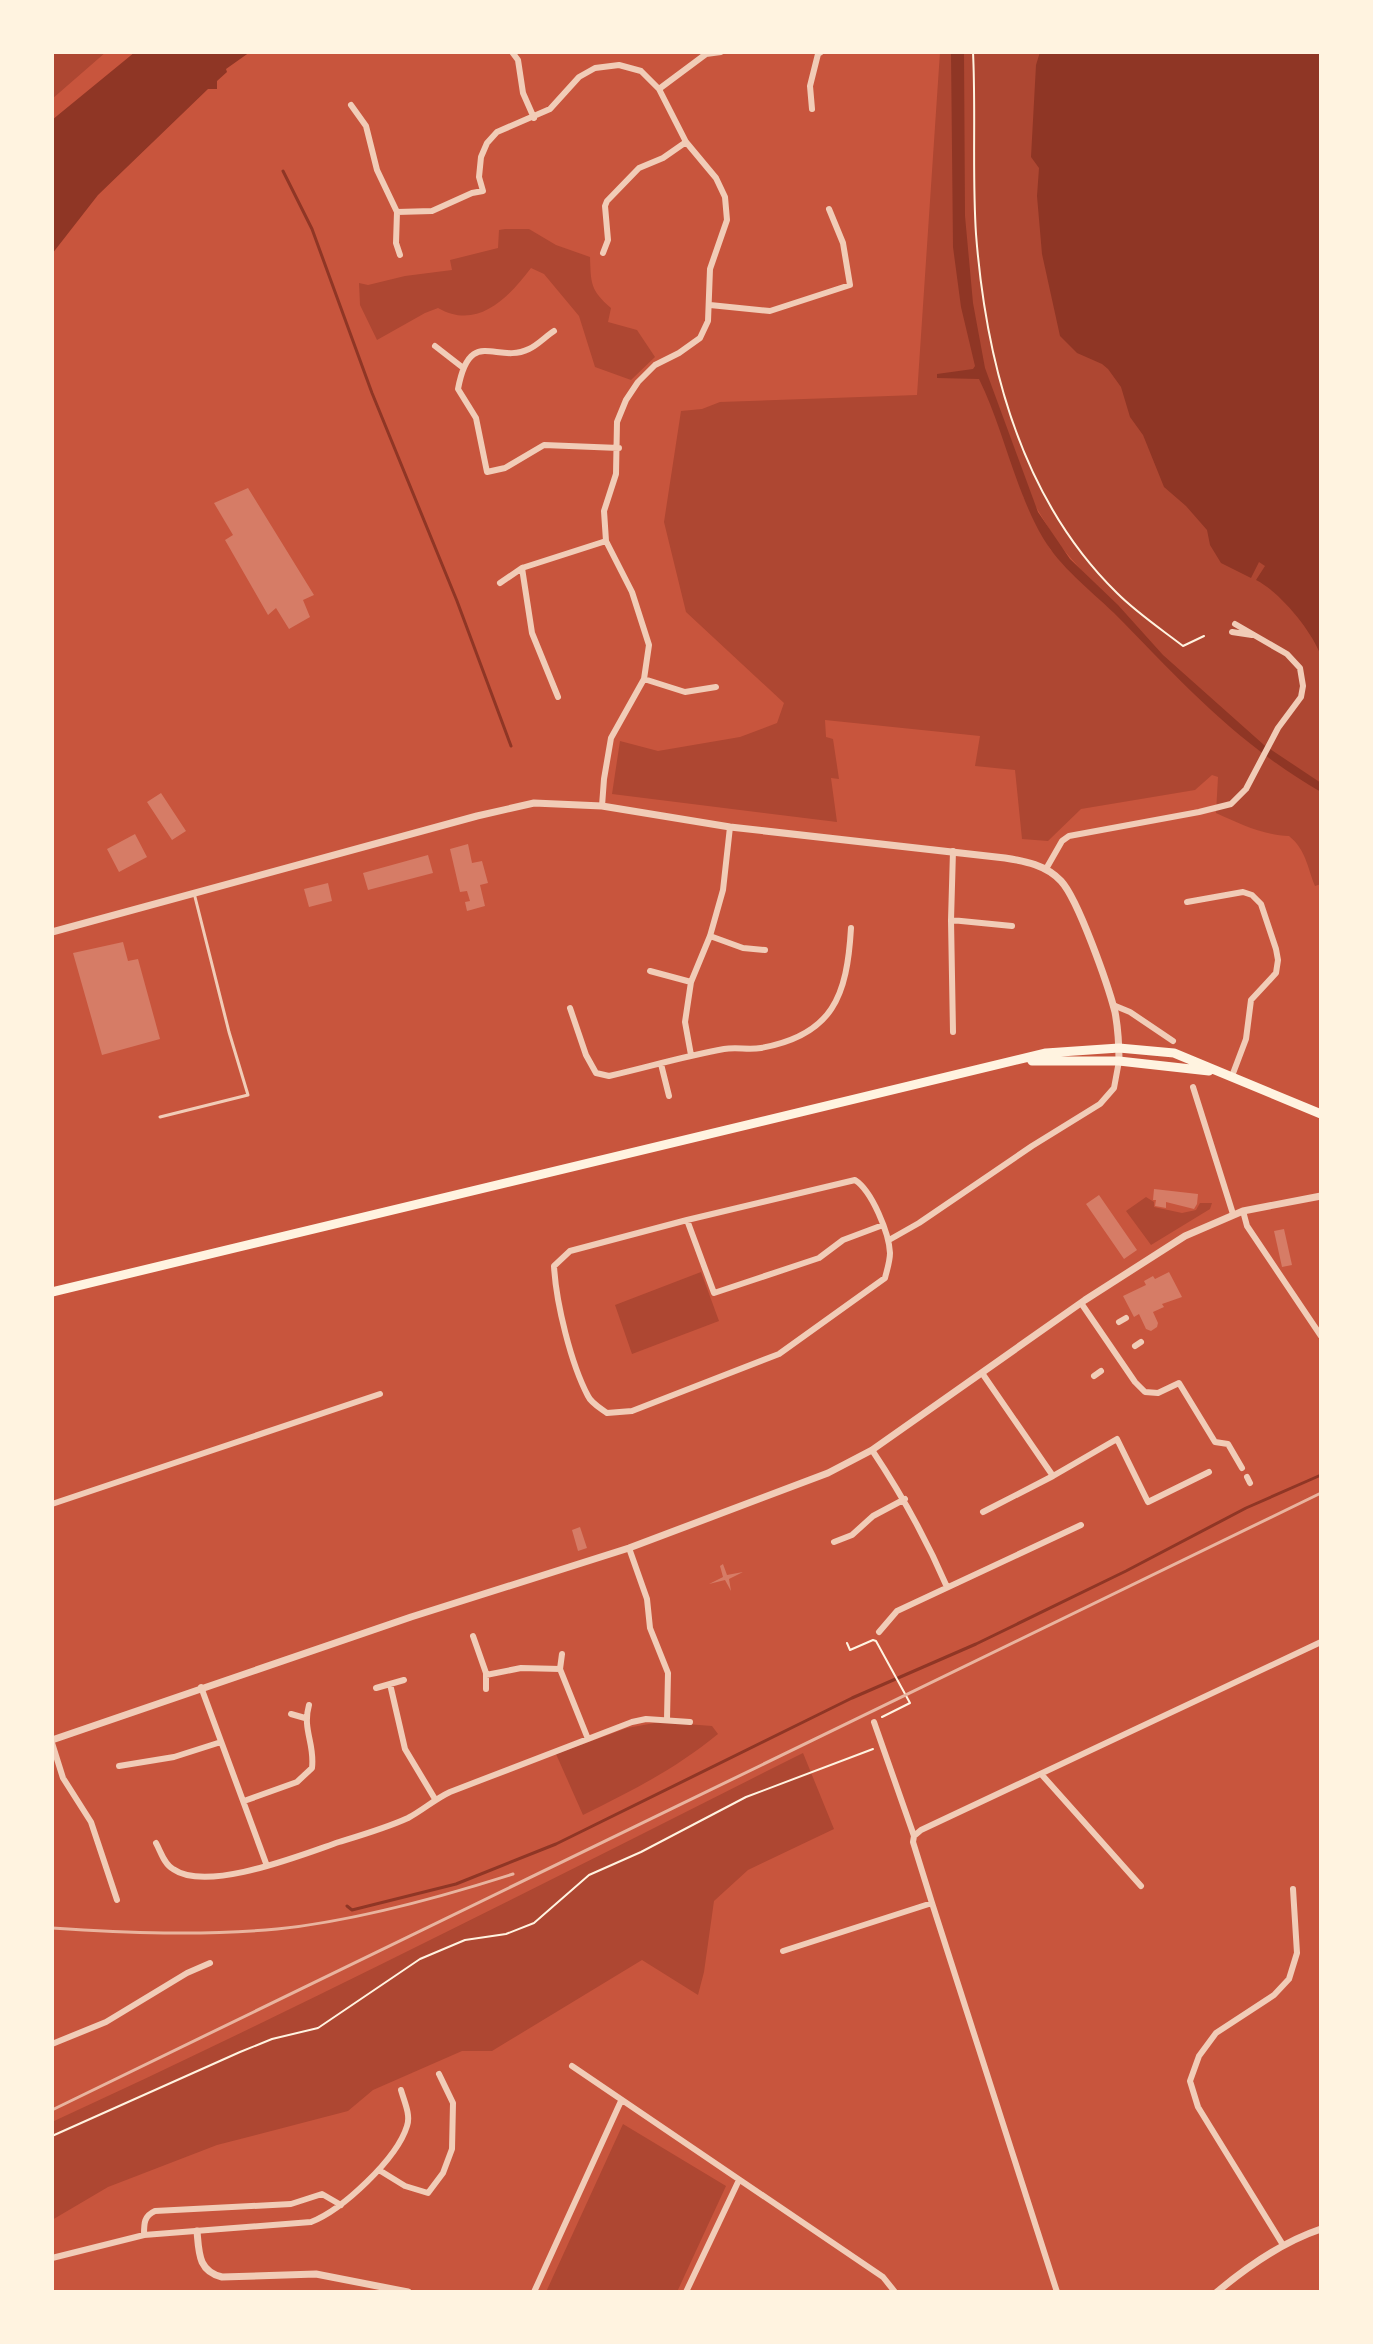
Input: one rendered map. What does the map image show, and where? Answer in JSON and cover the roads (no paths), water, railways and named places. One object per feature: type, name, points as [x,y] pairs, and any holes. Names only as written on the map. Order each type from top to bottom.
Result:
[{"type":"main road","points":[[52,1292],[1046,1053],[1119,1048],[1174,1053],[1321,1114]]},
{"type":"main road","points":[[1022,1061],[1119,1061],[1228,1074]]},
{"type":"street","points":[[512,52],[518,60],[523,93],[534,118]]},
{"type":"street","points":[[659,89],[706,53],[721,52]]},
{"type":"street","points":[[812,109],[810,86],[817,53]]},
{"type":"street","points":[[397,212],[432,211],[483,191],[480,167],[487,143],[497,132],[550,109],[579,77],[595,68],[619,65],[641,71],[659,89],[686,142],[716,178],[725,197],[727,220],[710,269],[708,321],[700,338],[655,365],[638,382],[617,422],[619,448],[616,474],[604,511],[606,541],[632,592],[649,645],[644,679],[611,738],[602,806]]},
{"type":"street","points":[[351,105],[366,126],[377,170],[397,212],[396,243],[400,255]]},
{"type":"street","points":[[603,253],[608,240],[607,201],[639,168],[663,158],[686,142]]},
{"type":"street","points":[[710,305],[770,311],[850,285],[843,243],[829,209]]},
{"type":"street","points":[[554,331],[528,350],[481,351],[470,357],[462,367],[458,389],[476,418],[487,472],[505,468],[544,445],[619,448]]},
{"type":"street","points":[[435,346],[462,367]]},
{"type":"street","points":[[500,583],[522,568],[606,541]]},
{"type":"street","points":[[522,568],[532,633],[558,697]]},
{"type":"street","points":[[1046,869],[1059,846],[1069,836],[1231,804],[1246,789],[1278,728],[1302,696],[1303,686],[1300,668],[1287,654],[1233,628]]},
{"type":"street","points":[[644,679],[685,692],[716,687]]},
{"type":"street","points":[[52,932],[534,803],[602,806],[730,827],[953,851],[1028,862],[1046,869],[1059,878],[1076,904],[1113,1005],[1119,1048],[1114,1088],[1100,1104],[889,1240]]},
{"type":"street","points":[[691,1055],[685,1022],[691,982],[710,936],[723,890],[730,827]]},
{"type":"street","points":[[953,851],[953,1032]]},
{"type":"street","points":[[1187,902],[1243,892],[1252,895],[1261,904],[1276,949],[1276,973],[1251,1000],[1246,1039],[1228,1074]]},
{"type":"street","points":[[951,920],[1012,926]]},
{"type":"street","points":[[993,935],[994,924]]},
{"type":"street","points":[[570,1008],[586,1055],[596,1073],[609,1076],[691,1055],[731,1048],[756,1049],[790,1042],[813,1030],[837,1001],[849,962],[851,928]]},
{"type":"street","points":[[710,936],[743,948],[765,950]]},
{"type":"street","points":[[650,971],[691,982]]},
{"type":"street","points":[[1113,1005],[1130,1012],[1173,1041]]},
{"type":"street","points":[[953,1019],[963,1019]]},
{"type":"street","points":[[661,1064],[669,1096]]},
{"type":"street","points":[[1193,1087],[1233,1214]]},
{"type":"street","points":[[855,1180],[867,1190],[883,1225],[889,1240],[890,1257],[885,1278],[779,1354],[632,1411],[607,1413],[589,1400],[555,1291],[554,1266],[570,1251],[687,1220],[855,1180]]},
{"type":"street","points":[[117,1900],[91,1822],[68,1787],[52,1741],[201,1687],[629,1548],[828,1473],[872,1450],[1160,1250],[1233,1214],[1321,1196]]},
{"type":"street","points":[[1243,1211],[1247,1226],[1321,1336]]},
{"type":"street","points":[[687,1220],[714,1293],[819,1258],[843,1240],[883,1225]]},
{"type":"street","points":[[1081,1303],[1135,1382],[1145,1392],[1158,1393],[1179,1383],[1215,1442],[1228,1444],[1242,1468]]},
{"type":"street","points":[[1102,1333],[1109,1328]]},
{"type":"street","points":[[1111,1365],[1125,1351]]},
{"type":"street","points":[[1094,1376],[1101,1371]]},
{"type":"street","points":[[982,1373],[1053,1476]]},
{"type":"street","points":[[52,1504],[380,1394]]},
{"type":"street","points":[[983,1512],[1117,1439],[1148,1502],[1209,1472]]},
{"type":"street","points":[[872,1450],[905,1499],[947,1587]]},
{"type":"street","points":[[834,1542],[852,1535],[873,1516],[905,1499]]},
{"type":"street","points":[[879,1632],[897,1611],[1081,1525]]},
{"type":"street","points":[[629,1548],[647,1599],[650,1628],[668,1673],[667,1719]]},
{"type":"street","points":[[473,1636],[486,1675],[486,1689]]},
{"type":"street","points":[[914,1836],[1321,1642]]},
{"type":"street","points":[[562,1654],[560,1669],[588,1739]]},
{"type":"street","points":[[486,1675],[521,1668],[560,1669]]},
{"type":"street","points":[[376,1688],[404,1680]]},
{"type":"street","points":[[390,1684],[405,1749],[435,1799]]},
{"type":"street","points":[[201,1687],[267,1866]]},
{"type":"street","points":[[244,1801],[297,1782],[312,1768],[314,1757],[305,1728],[309,1705]]},
{"type":"street","points":[[291,1714],[305,1718]]},
{"type":"street","points":[[156,1843],[174,1871],[191,1877],[239,1873],[392,1825],[423,1810],[435,1799],[632,1722],[667,1719],[690,1722]]},
{"type":"street","points":[[874,1722],[914,1836],[913,1842],[932,1903],[1057,2292]]},
{"type":"street","points":[[119,1766],[174,1757],[221,1742]]},
{"type":"street","points":[[1042,1775],[1141,1886]]},
{"type":"street","points":[[112,1884],[123,1880]]},
{"type":"street","points":[[1283,2245],[1198,2107],[1190,2081],[1199,2056],[1216,2033],[1274,1995],[1289,1979],[1297,1953],[1293,1889]]},
{"type":"street","points":[[783,1951],[932,1903]]},
{"type":"street","points":[[52,2044],[106,2022],[187,1973],[210,1963]]},
{"type":"street","points":[[572,2066],[883,2277],[895,2292]]},
{"type":"street","points":[[379,2170],[405,2186],[428,2193],[443,2173],[452,2149],[453,2103],[439,2074]]},
{"type":"street","points":[[52,2258],[144,2235],[311,2222],[341,2205],[379,2170],[407,2128],[408,2116],[401,2090]]},
{"type":"street","points":[[534,2292],[621,2101]]},
{"type":"street","points":[[686,2292],[739,2180]]},
{"type":"street","points":[[144,2235],[144,2222],[148,2214],[155,2211],[291,2204],[322,2194],[341,2205]]},
{"type":"street","points":[[1217,2292],[1283,2245],[1321,2229]]},
{"type":"street","points":[[197,2231],[199,2260],[212,2275],[316,2274],[408,2292]]},
{"type":"lane","points":[[160,1117],[248,1095],[194,893]]},
{"type":"waterway","points":[[283,171],[312,229],[372,393],[457,601],[511,746]]},
{"type":"waterway","points":[[347,1906],[352,1910],[456,1884],[556,1844],[852,1698],[976,1644],[1246,1508],[1321,1475]]},
{"type":"railway","points":[[52,2110],[1321,1493]]},
{"type":"railway","points":[[52,1928],[164,1933],[277,1929],[396,1908],[513,1874]]}]
